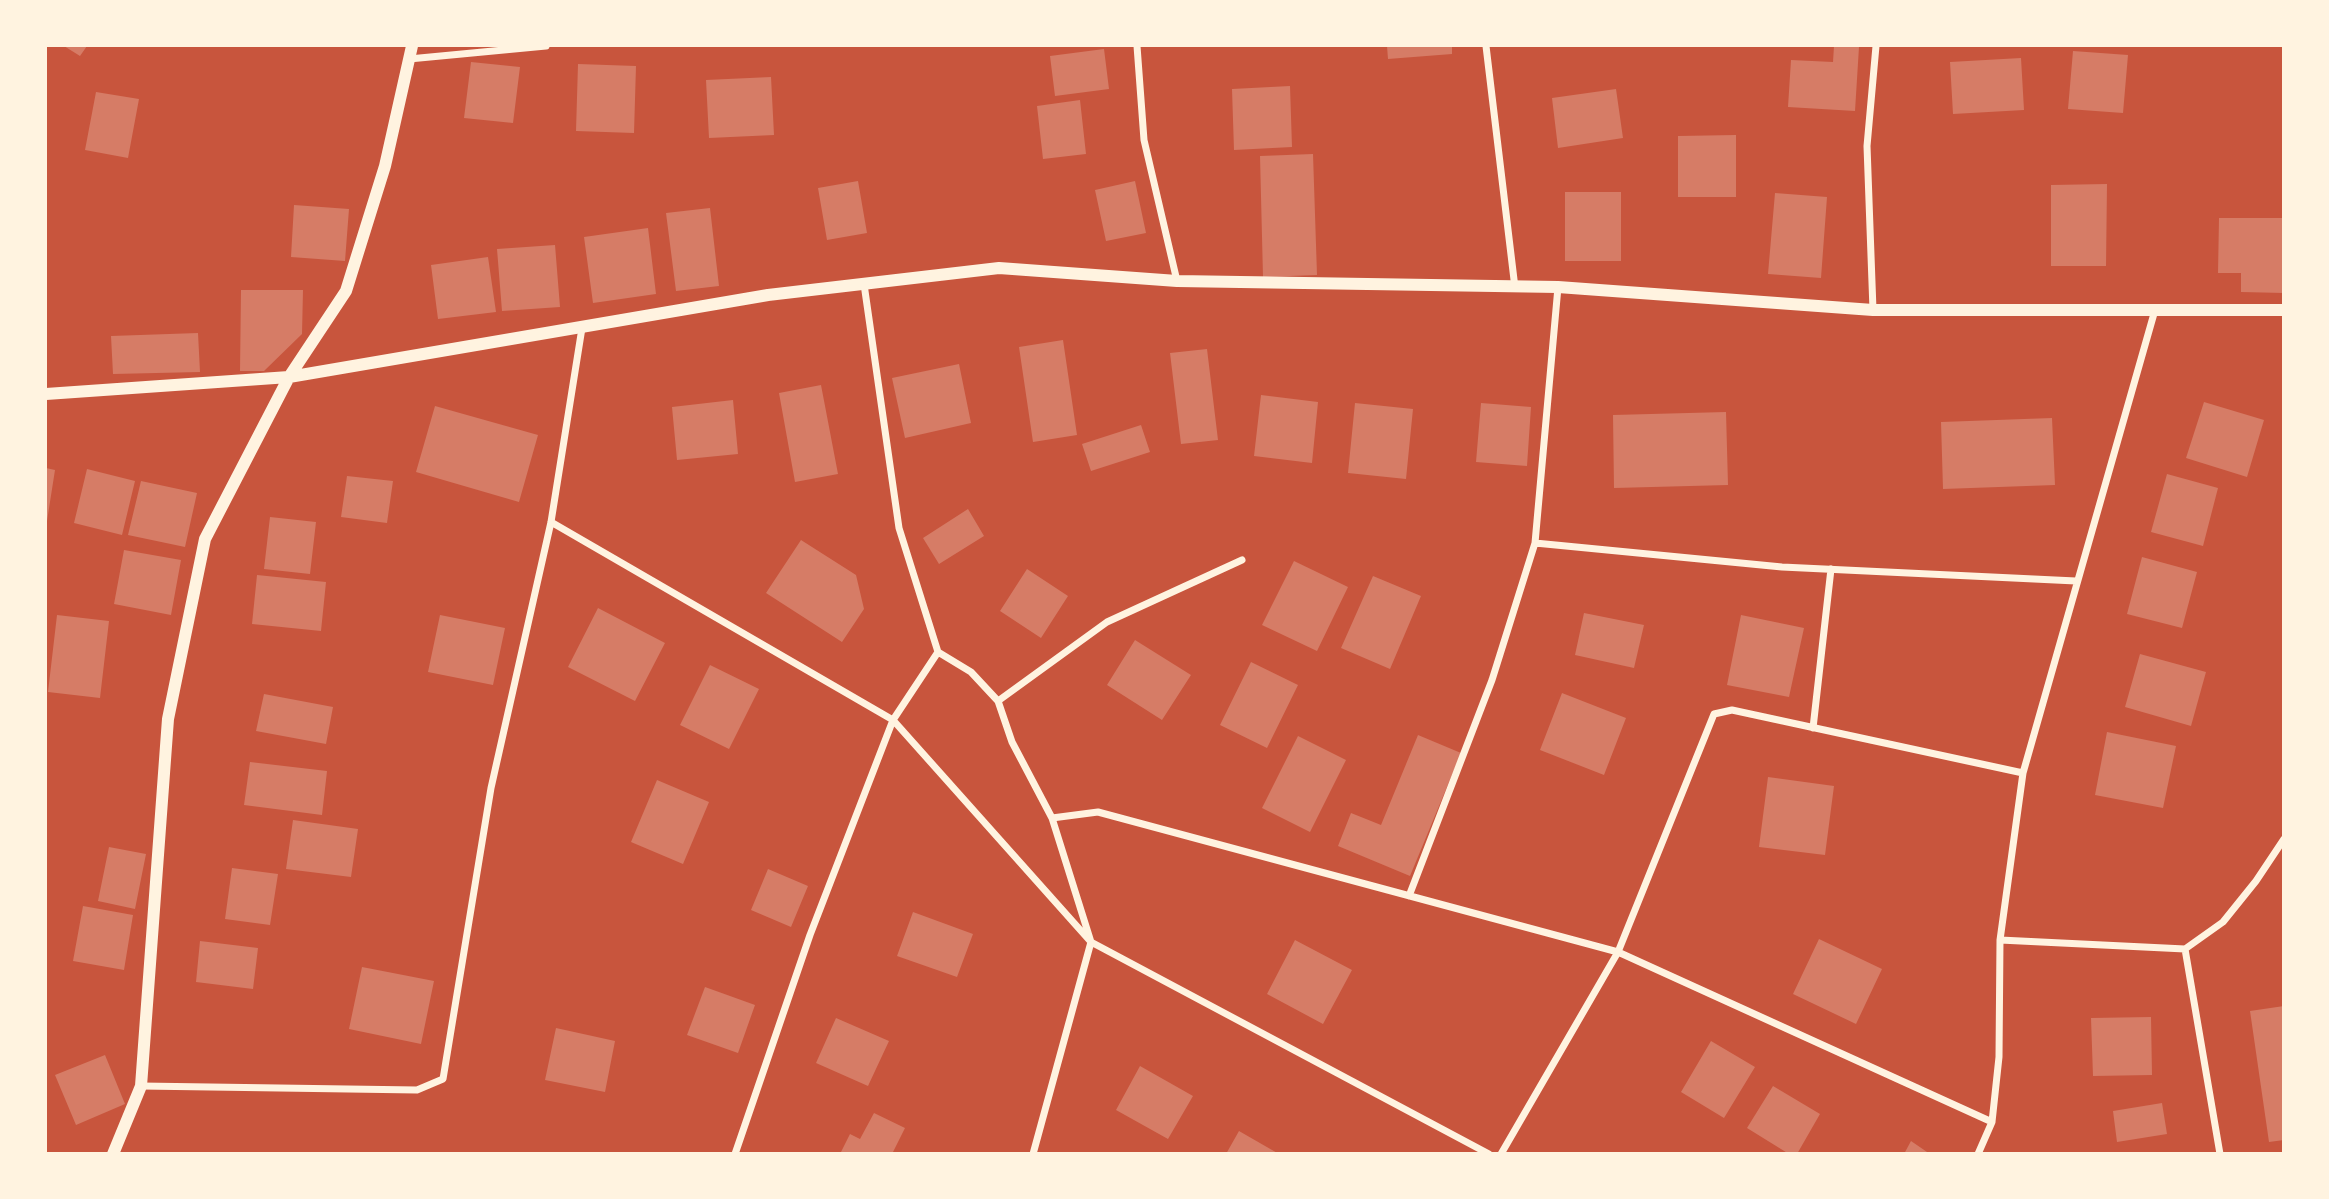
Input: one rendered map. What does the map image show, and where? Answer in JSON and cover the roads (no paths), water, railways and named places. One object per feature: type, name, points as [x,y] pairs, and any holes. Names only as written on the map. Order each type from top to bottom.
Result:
[{"type":"street","points":[[113,1153],[141,1086],[168,719],[205,539],[289,377],[346,291],[385,166],[412,46]]},
{"type":"street","points":[[409,59],[545,46]]},
{"type":"street","points":[[1136,46],[1144,140],[1177,281]]},
{"type":"street","points":[[1486,46],[1515,288]]},
{"type":"street","points":[[1873,310],[1867,146],[1876,46]]},
{"type":"street","points":[[46,394],[289,377],[768,295],[999,268],[1177,281],[1558,287],[1873,310],[2284,310]]},
{"type":"street","points":[[864,284],[899,528],[938,652],[971,672],[998,701],[1012,742],[1052,818],[1091,942],[1033,1153]]},
{"type":"street","points":[[1409,897],[1492,680],[1535,544],[1558,287]]},
{"type":"street","points":[[1978,1153],[1992,1122],[1999,1057],[2000,940],[2023,773],[2155,310]]},
{"type":"street","points":[[141,1086],[417,1090],[443,1079],[491,788],[551,522],[582,328]]},
{"type":"street","points":[[551,522],[894,720],[1091,942],[1489,1153]]},
{"type":"street","points":[[1535,544],[1831,569],[2076,581]]},
{"type":"street","points":[[998,701],[1107,622],[1242,560]]},
{"type":"street","points":[[1813,728],[1831,569]]},
{"type":"street","points":[[735,1153],[810,935],[894,720],[938,652]]},
{"type":"street","points":[[1502,1153],[1618,952],[1714,714],[1732,710],[2023,773]]},
{"type":"street","points":[[1052,818],[1098,812],[1618,952],[1992,1122]]},
{"type":"street","points":[[2000,940],[2185,949],[2223,922],[2256,881],[2284,839]]},
{"type":"street","points":[[2185,949],[2220,1153]]}]
